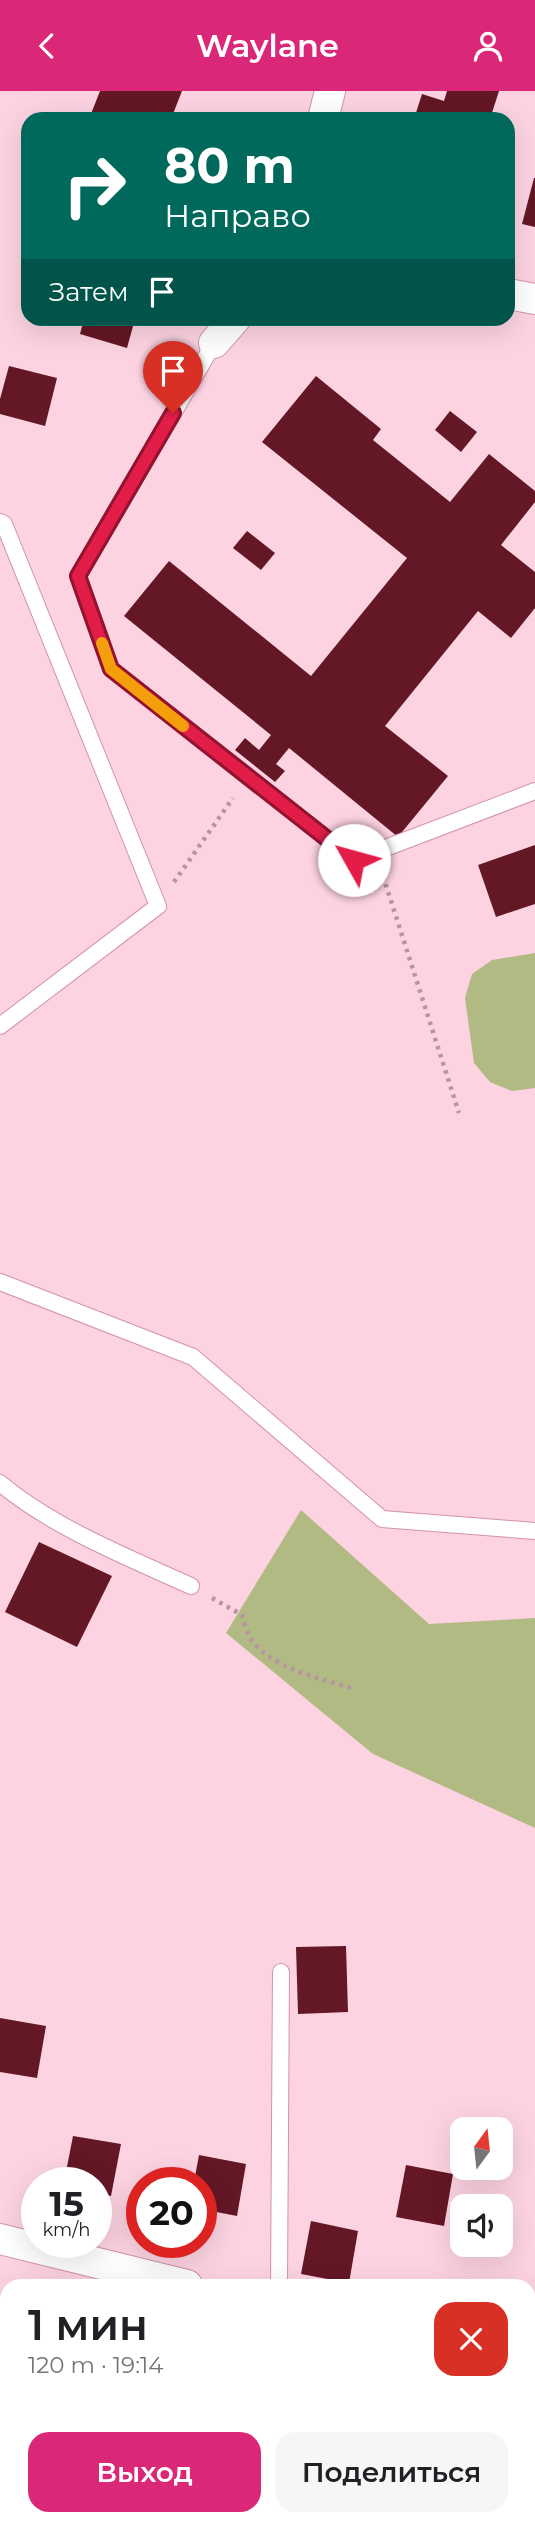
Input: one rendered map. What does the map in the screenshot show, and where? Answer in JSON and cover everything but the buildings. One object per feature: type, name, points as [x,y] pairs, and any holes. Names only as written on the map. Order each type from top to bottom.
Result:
[{"type":"street","points":[[325,112],[330,91]]},
{"type":"street","points":[[515,295],[535,299]]},
{"type":"street","points":[[214,343],[229,326]]},
{"type":"street","points":[[0,2239],[163,2279]]},
{"type":"lane","points":[[214,343],[78,576],[111,669],[354,860],[535,791]]},
{"type":"lane","points":[[0,522],[4,524],[9,536],[158,906],[0,1026]]},
{"type":"lane","points":[[0,1282],[193,1357],[382,1519],[535,1531]]},
{"type":"lane","points":[[0,1483],[14,1495],[97,1543],[191,1586]]},
{"type":"lane","points":[[279,2279],[281,1972]]},
{"type":"path","points":[[158,906],[248,777]]},
{"type":"path","points":[[375,852],[460,1113]]},
{"type":"path","points":[[191,1586],[242,1615],[249,1637],[269,1658],[313,1677],[355,1689]]},
{"type":"green space","points":[[535,953],[535,1088],[512,1091],[490,1082],[474,1063],[465,998],[472,974],[492,960]]},
{"type":"green space","points":[[301,1510],[429,1624],[535,1618],[535,1828],[373,1754],[226,1633]]},
{"type":"slow traffic","points":[[102,643],[111,669],[183,726]]},
{"type":"route","points":[[173,413],[78,576],[111,669],[354,860]]}]
